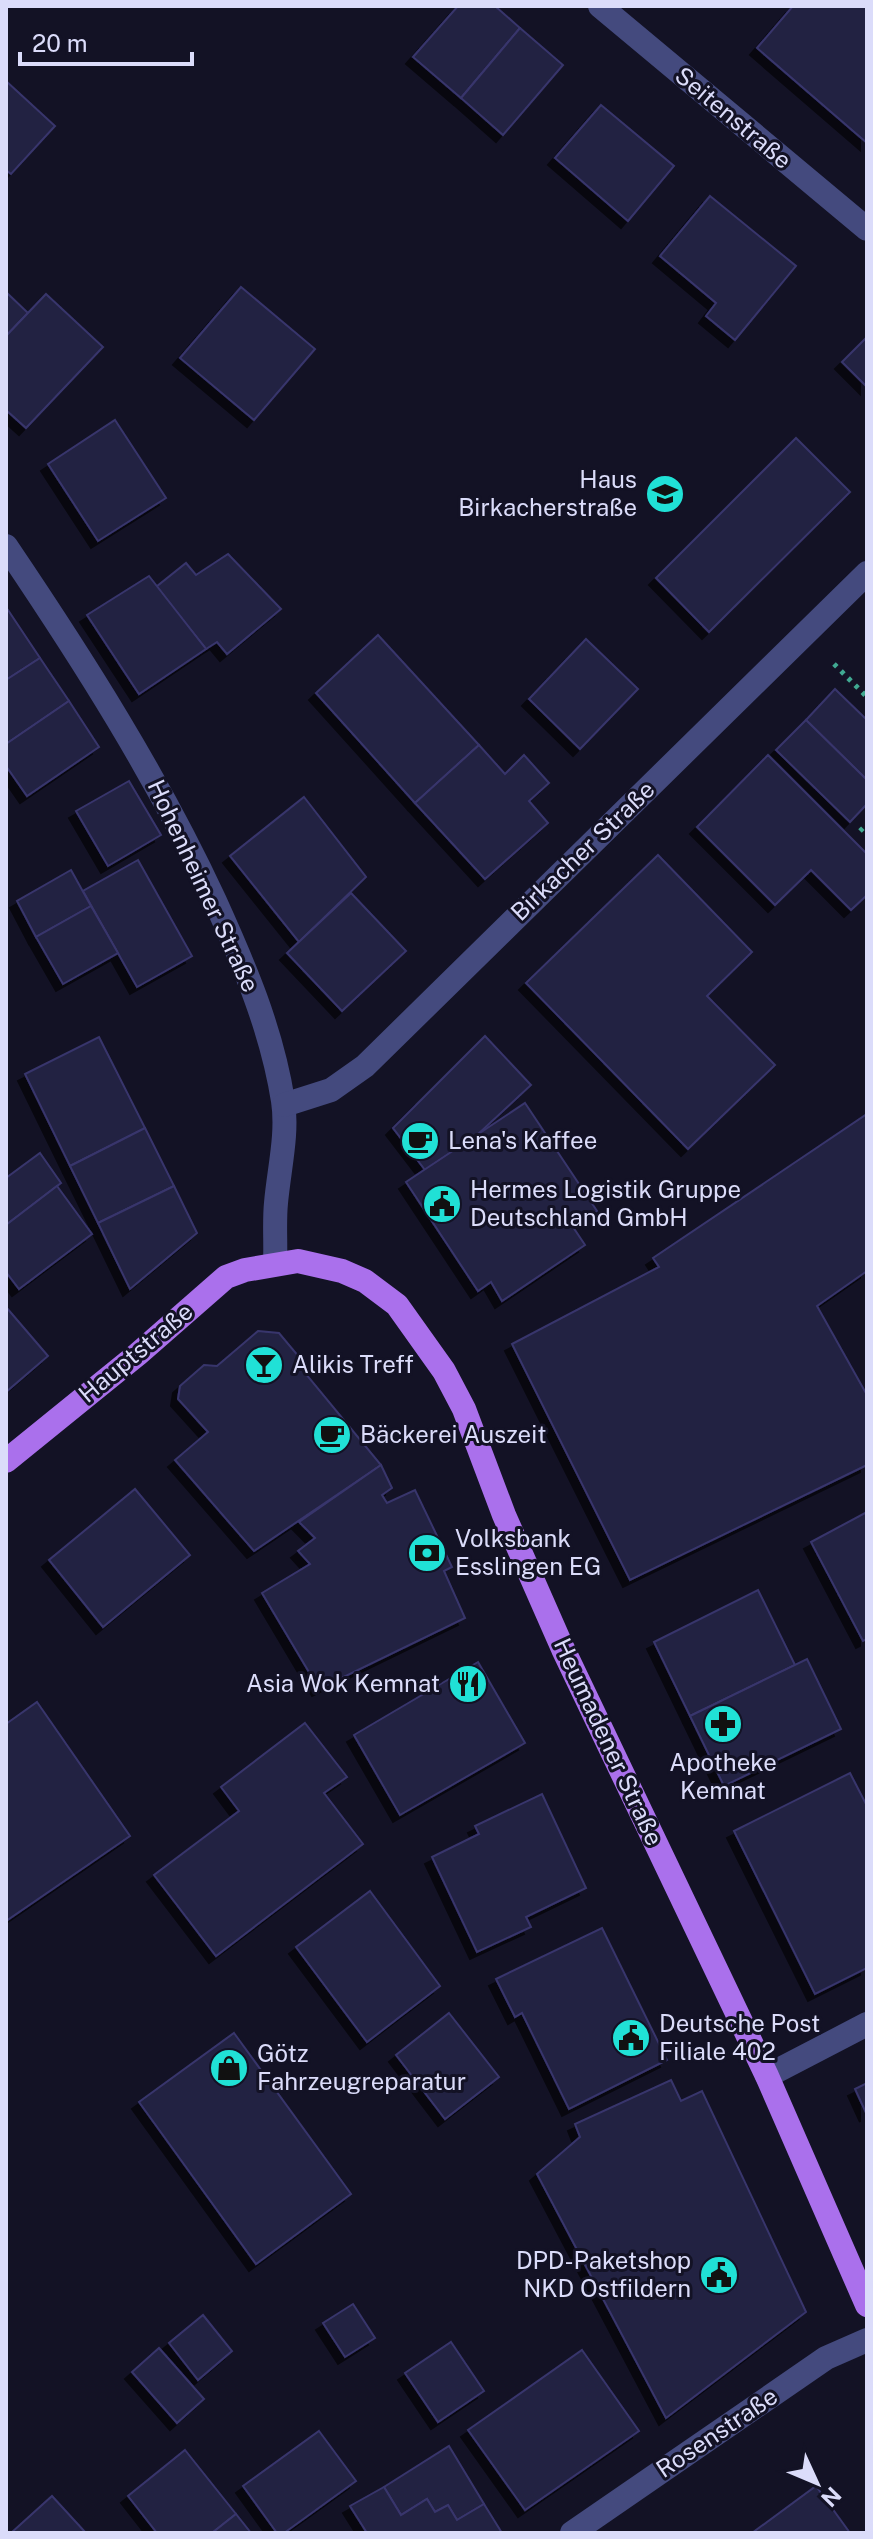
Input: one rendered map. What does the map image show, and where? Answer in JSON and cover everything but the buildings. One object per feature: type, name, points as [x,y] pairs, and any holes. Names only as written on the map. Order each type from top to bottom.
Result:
[{"type":"main road","name":"Heumadener Straße","points":[[275,1263],[298,1261],[321,1265],[365,1281],[397,1305],[444,1371],[464,1409],[504,1515],[563,1649],[767,2076],[867,2305]]},
{"type":"main road","name":"Hauptstraße","points":[[6,1461],[138,1354],[226,1277],[275,1263]]},
{"type":"street","name":"Seitenstraße","points":[[600,6],[867,229]]},
{"type":"street","name":"Hohenheimer Straße","points":[[6,546],[132,741],[178,824],[256,995],[275,1059],[284,1105],[275,1263]]},
{"type":"street","name":"Birkacher Straße","points":[[284,1105],[331,1090],[365,1066],[867,573]]},
{"type":"street","points":[[767,2076],[867,2024]]},
{"type":"street","name":"Rosenstraße","points":[[572,2533],[826,2358],[867,2340]]},
{"type":"path","points":[[860,831],[867,824]]},
{"type":"place","name":"Haus Birkacherstraße","points":[[665,494]]},
{"type":"place","name":"Lena's Kaffee","points":[[420,1141]]},
{"type":"place","name":"Hermes Logistik Gruppe Deutschland GmbH","points":[[442,1204]]},
{"type":"place","name":"Alikis Treff","points":[[264,1365]]},
{"type":"place","name":"Bäckerei Auszeit","points":[[332,1435]]},
{"type":"place","name":"Volksbank Esslingen EG","points":[[427,1553]]},
{"type":"place","name":"Asia Wok Kemnat","points":[[468,1684]]},
{"type":"place","name":"Apotheke Kemnat","points":[[723,1724]]},
{"type":"place","name":"Deutsche Post Filiale 402","points":[[631,2038]]},
{"type":"place","name":"Götz Fahrzeugreparatur","points":[[229,2068]]},
{"type":"place","name":"DPD-Paketshop NKD Ostfildern","points":[[719,2275]]}]
